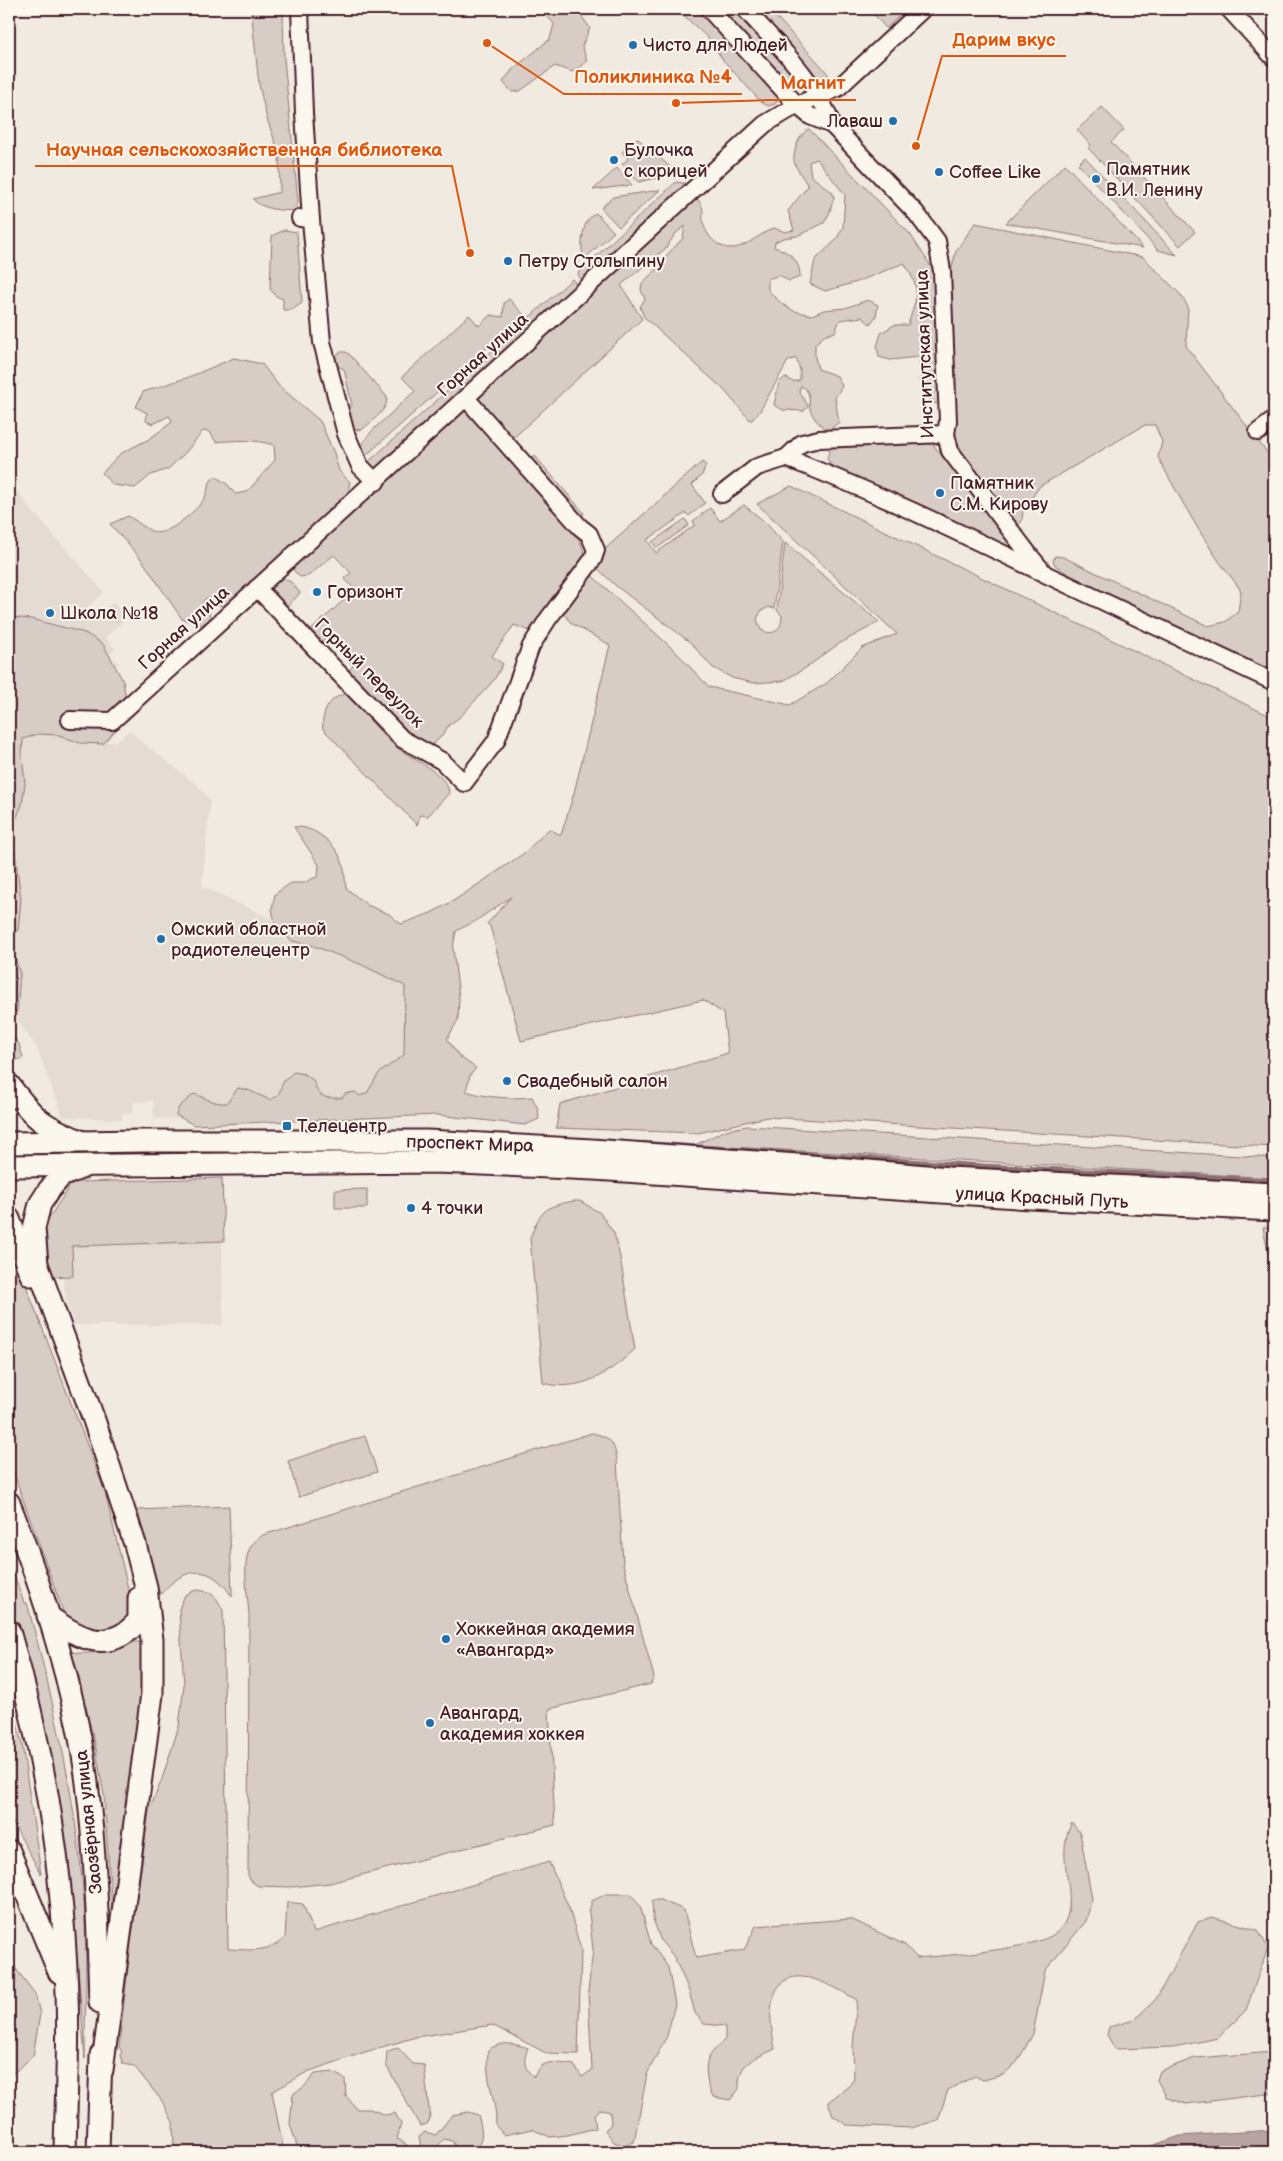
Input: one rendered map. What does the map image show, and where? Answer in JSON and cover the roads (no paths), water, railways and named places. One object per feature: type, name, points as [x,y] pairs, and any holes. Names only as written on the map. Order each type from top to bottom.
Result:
[{"type":"main road","points":[[9,1085],[28,1111],[41,1123],[85,1143]]},
{"type":"main road","name":"проспект Мира","points":[[9,1143],[427,1141],[592,1150],[811,1175]]},
{"type":"main road","name":"проспект Мира","points":[[9,1166],[437,1162],[594,1169],[811,1175]]},
{"type":"main road","points":[[88,1165],[61,1176],[40,1204],[34,1228],[37,1264],[94,1420],[135,1544],[146,1587],[152,1640],[152,1694],[102,2070]]},
{"type":"main road","name":"улица Красный Путь","points":[[811,1175],[949,1178],[1274,1194]]},
{"type":"main road","name":"улица Красный Путь","points":[[811,1175],[1030,1198],[1274,1210]]},
{"type":"main road","points":[[9,1219],[86,1422],[127,1547],[140,1606],[139,1620],[131,1629],[121,1635],[93,1640],[72,1633],[48,1616]]},
{"type":"main road","name":"Заозёрная улица","points":[[9,1502],[48,1616],[74,1710],[87,1782],[98,1902],[102,2070],[98,2152]]},
{"type":"main road","name":"Заозёрная улица","points":[[9,1631],[34,1729],[51,1818],[61,1907],[67,1994],[65,2152]]},
{"type":"main road","points":[[9,1851],[44,1931],[67,1994]]},
{"type":"street","points":[[300,9],[304,113],[305,219],[322,342],[346,434],[360,466],[376,482]]},
{"type":"street","points":[[709,9],[797,105],[818,121],[832,125]]},
{"type":"street","points":[[745,9],[820,97],[832,125]]},
{"type":"street","name":"Горная улица","points":[[70,720],[112,721],[376,482],[765,124],[797,105],[838,88],[923,9]]},
{"type":"street","points":[[1229,9],[1274,58]]},
{"type":"street","name":"Институтская улица","points":[[832,125],[916,213],[937,241],[940,249],[948,421],[946,434],[950,452],[1045,574]]},
{"type":"street","name":"Горный переулок","points":[[257,588],[402,739],[442,760],[464,783],[496,741],[531,646],[548,619],[593,559],[596,550],[589,534],[580,527],[466,398]]},
{"type":"street","points":[[1258,432],[1274,420]]},
{"type":"street","points":[[722,494],[757,467],[786,458],[802,443],[819,440],[946,434]]},
{"type":"street","name":"Институтская улица","points":[[786,458],[952,528],[1274,682]]},
{"type":"waterway","points":[[642,1143],[986,1166],[1274,1180]]},
{"type":"place","name":"Поликлиника №4","points":[[487,43]]},
{"type":"place","name":"Чисто для Людей","points":[[633,45]]},
{"type":"place","name":"Магнит","points":[[676,103]]},
{"type":"place","name":"Лаваш","points":[[893,121]]},
{"type":"place","name":"Дарим вкус","points":[[916,146]]},
{"type":"place","name":"Булочка с корицей","points":[[614,160]]},
{"type":"place","name":"Coffee Like","points":[[939,172]]},
{"type":"place","name":"Памятник В.И. Ленину","points":[[1096,179]]},
{"type":"place","name":"Научная сельскохозяйственная библиотека","points":[[470,253]]},
{"type":"place","name":"Петру Столыпину","points":[[508,261]]},
{"type":"place","name":"Памятник С.М. Кирову","points":[[940,493]]},
{"type":"place","name":"Горизонт","points":[[317,592]]},
{"type":"place","name":"Школа №18","points":[[50,613]]},
{"type":"place","name":"Омский областной радиотелецентр","points":[[161,939]]},
{"type":"place","name":"Свадебный салон","points":[[507,1081]]},
{"type":"place","name":"Телецентр","points":[[287,1126]]},
{"type":"place","name":"4 точки","points":[[411,1208]]},
{"type":"place","name":"Хоккейная академия «Авангард»","points":[[446,1639]]},
{"type":"place","name":"Авангард, академия хоккея","points":[[430,1723]]}]
